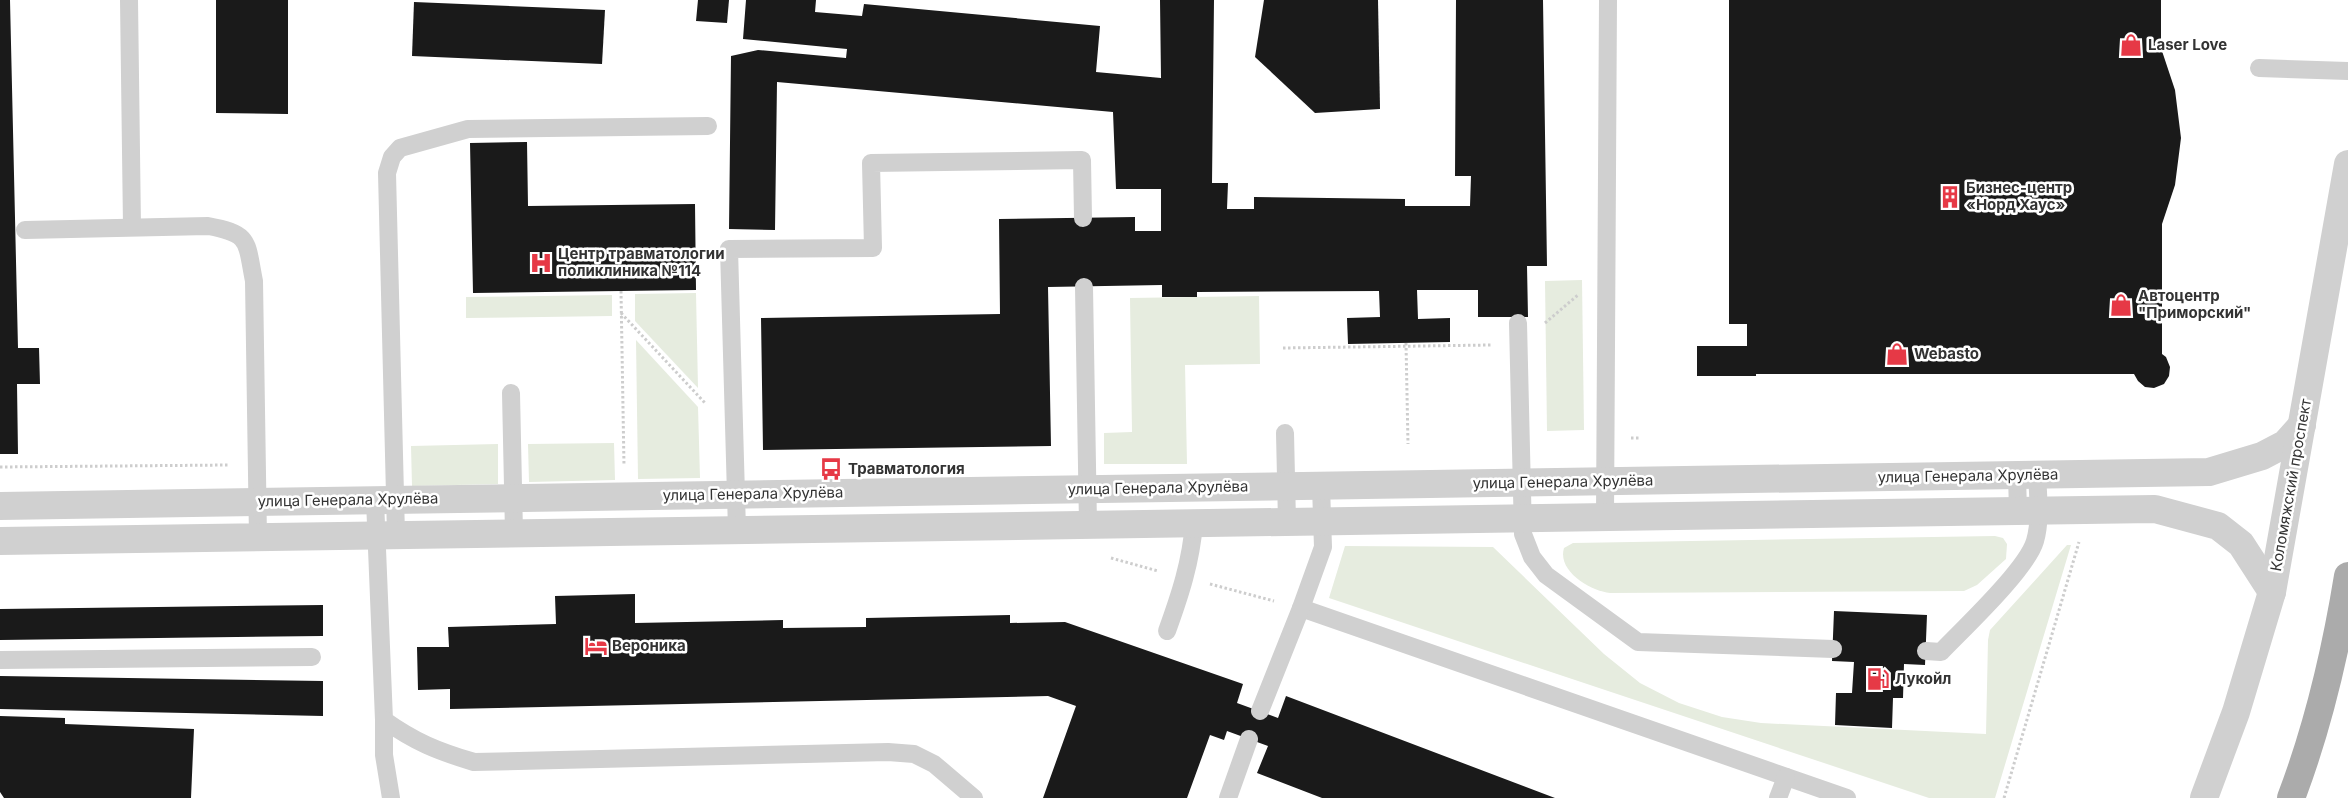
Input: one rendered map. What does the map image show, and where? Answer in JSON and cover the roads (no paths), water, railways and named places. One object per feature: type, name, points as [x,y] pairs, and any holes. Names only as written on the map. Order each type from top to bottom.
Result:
[{"type":"main road","points":[[2296,786],[2324,687],[2341,617],[2348,576]]},
{"type":"street","name":"Коломяжский проспект","points":[[2204,798],[2236,712],[2272,592],[2348,164]]},
{"type":"street","name":"улица Генерала Хрулёва","points":[[0,506],[2208,472],[2262,456],[2285,444],[2302,425]]},
{"type":"street","points":[[0,542],[2155,509],[2218,526],[2241,544],[2272,592]]},
{"type":"lane","points":[[129,0],[132,227]]},
{"type":"lane","points":[[1605,517],[1608,0]]},
{"type":"lane","points":[[2258,68],[2348,71]]},
{"type":"lane","points":[[391,798],[384,755],[384,720],[387,173],[392,158],[400,148],[468,129],[708,126]]},
{"type":"lane","points":[[737,530],[730,249],[873,248],[870,163],[1082,160],[1083,218]]},
{"type":"lane","points":[[25,230],[208,226],[232,230],[242,236],[247,246],[254,282],[258,538]]},
{"type":"lane","points":[[1084,287],[1088,525]]},
{"type":"lane","points":[[1518,323],[1523,534],[1532,557],[1546,576],[1638,642],[1832,649]]},
{"type":"lane","points":[[511,394],[514,534]]},
{"type":"lane","points":[[1285,433],[1287,522]]},
{"type":"lane","points":[[1926,651],[1941,652],[2025,562],[2036,540],[2028,511],[2027,475]]},
{"type":"lane","points":[[1260,711],[1323,547],[1321,486]]},
{"type":"lane","points":[[1167,631],[1186,578],[1192,550],[1194,524]]},
{"type":"lane","points":[[1301,608],[1847,798]]},
{"type":"lane","points":[[0,660],[312,658]]},
{"type":"lane","points":[[384,720],[405,735],[434,750],[474,762],[888,752],[914,754],[934,764],[974,798]]},
{"type":"lane","points":[[1228,798],[1249,739]]},
{"type":"lane","points":[[1778,798],[1786,777]]},
{"type":"place","name":"Laser Love","points":[[2131,45]]},
{"type":"place","name":"Бизнес-центр «Норд Хаус»","points":[[1950,197]]},
{"type":"place","name":"Центр травматологии поликлиника №114","points":[[541,263]]},
{"type":"place","name":"Автоцентр \"Приморский\"","points":[[2121,305]]},
{"type":"place","name":"Webasto","points":[[1897,354]]},
{"type":"place","name":"Травматология","points":[[831,469]]},
{"type":"place","name":"Вероника","points":[[596,646]]},
{"type":"place","name":"Лукойл","points":[[1878,679]]}]
